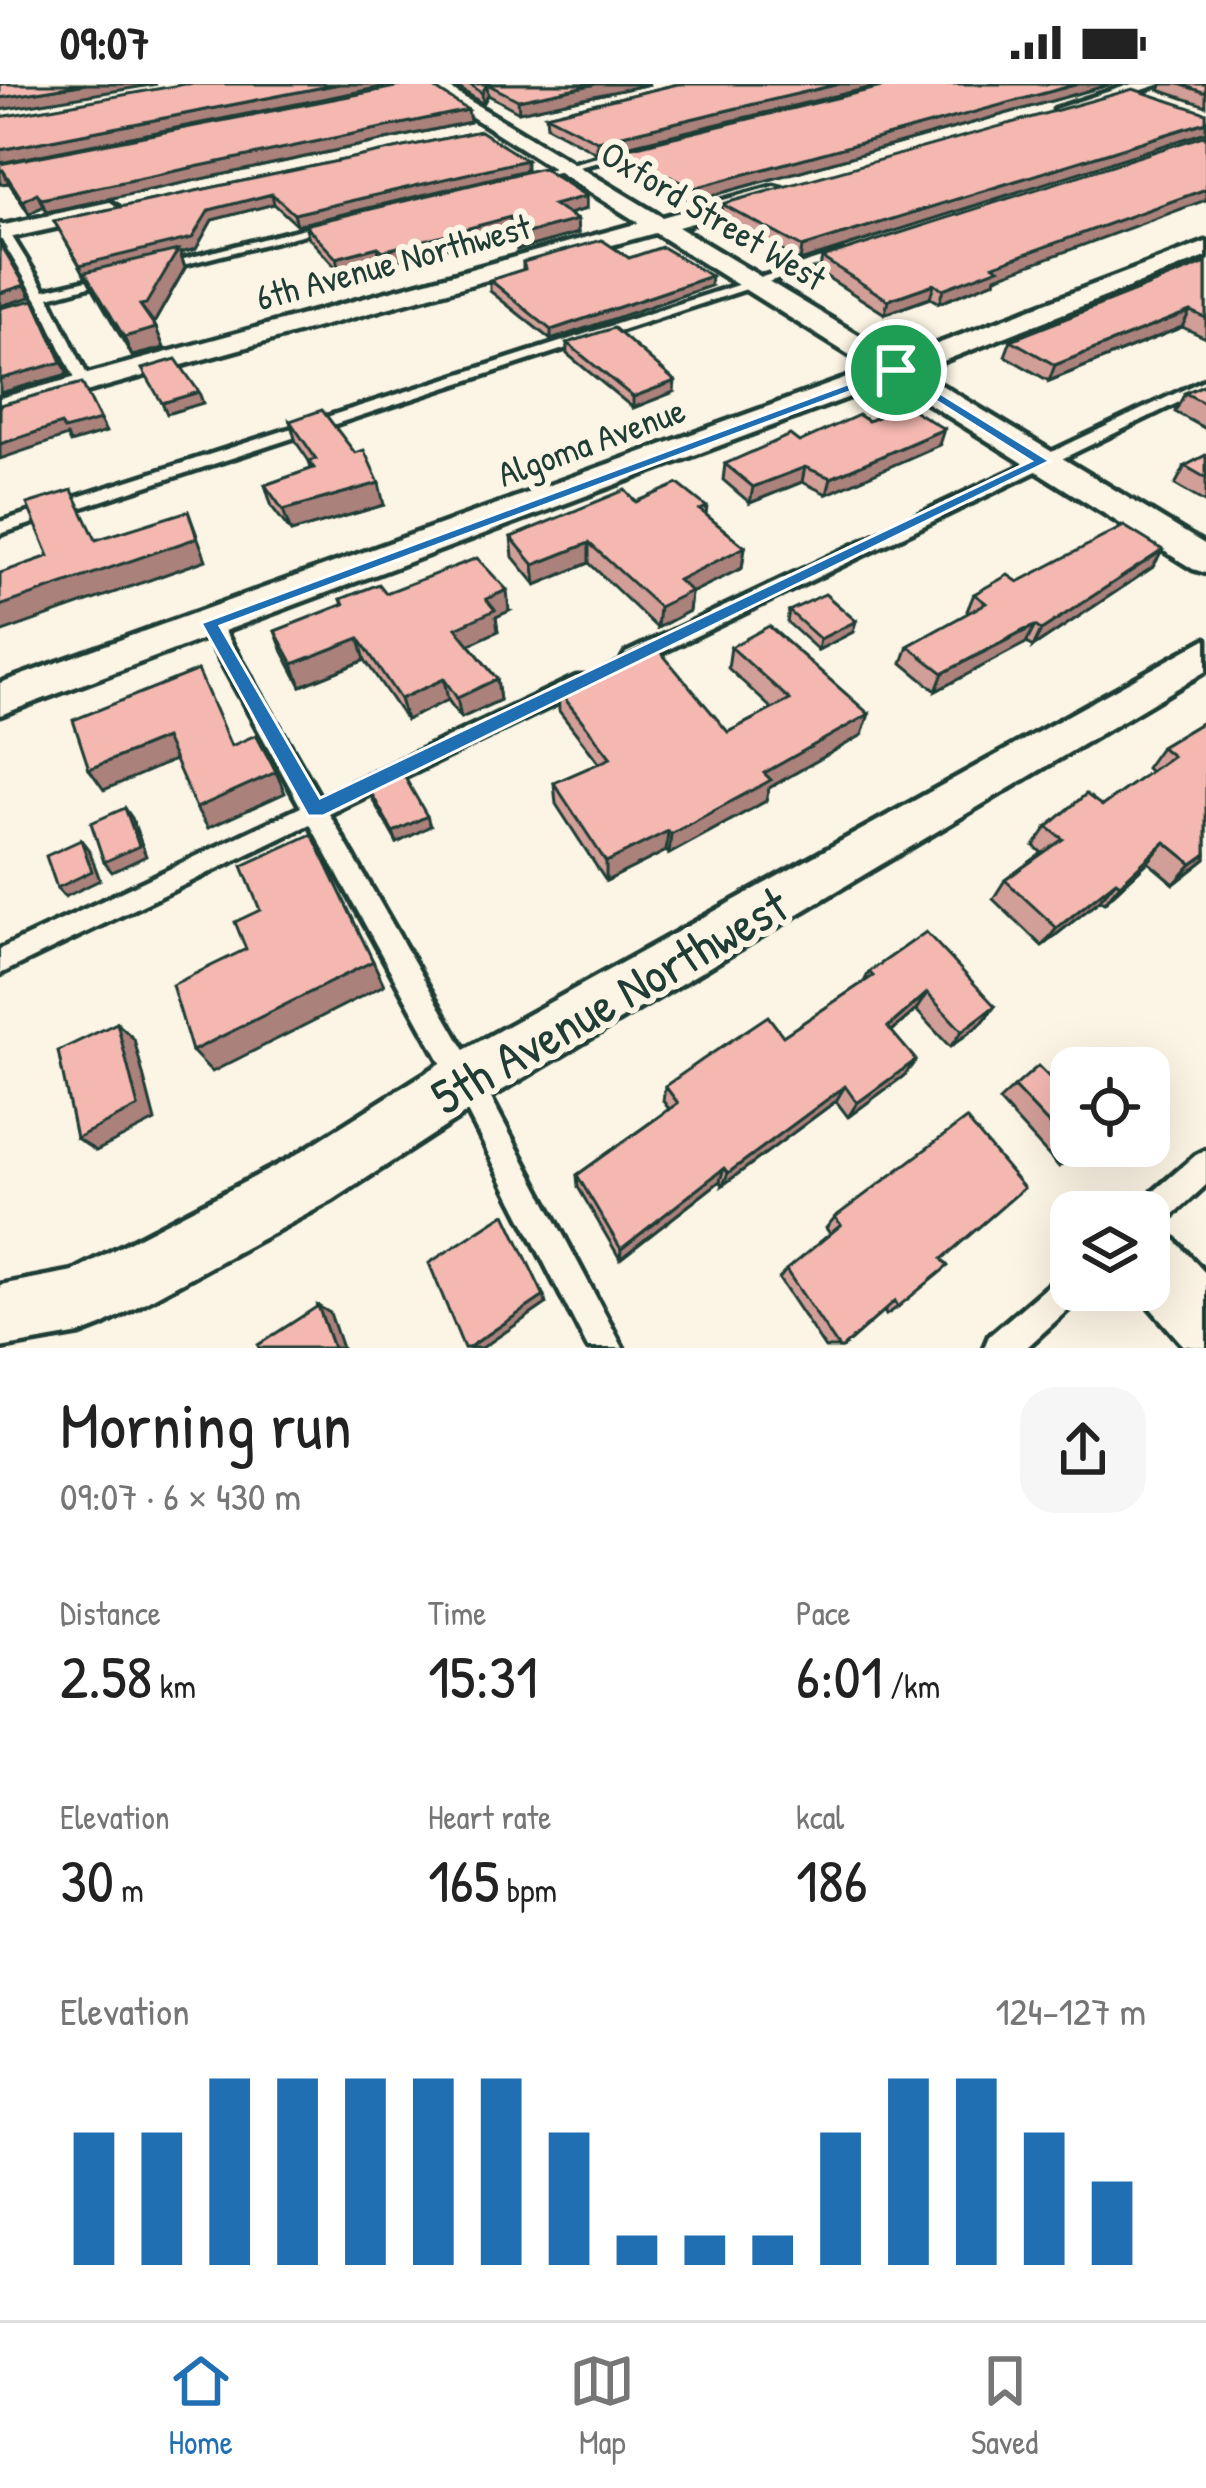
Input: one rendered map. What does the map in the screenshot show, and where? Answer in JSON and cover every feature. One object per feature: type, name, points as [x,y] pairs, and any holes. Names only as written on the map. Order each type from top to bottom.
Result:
[{"type":"street","name":"Oxford Street West","points":[[428,86],[759,283],[1206,561]]},
{"type":"street","points":[[1040,116],[1140,90]]},
{"type":"street","name":"6th Avenue Northwest","points":[[0,407],[794,187]]},
{"type":"street","points":[[1,230],[139,203]]},
{"type":"street","name":"Algoma Avenue","points":[[0,699],[896,370],[1206,249]]},
{"type":"street","name":"5th Avenue Northwest","points":[[0,1318],[80,1302],[312,1179],[466,1080],[1206,653]]},
{"type":"street","points":[[1170,1282],[1206,1322]]},
{"type":"lane","points":[[496,184],[658,145]]},
{"type":"lane","points":[[155,268],[337,223]]},
{"type":"lane","points":[[1,230],[44,299],[84,383]]},
{"type":"lane","points":[[0,528],[871,246]]},
{"type":"lane","points":[[23,308],[133,273]]},
{"type":"lane","points":[[615,666],[1206,383]]},
{"type":"lane","points":[[210,623],[466,1080],[606,1348]]},
{"type":"lane","points":[[0,962],[594,676]]},
{"type":"lane","points":[[1170,1197],[1206,1165]]},
{"type":"lane","points":[[1001,1348],[1050,1305]]},
{"type":"building","points":[[0,84],[86,84],[0,98]]},
{"type":"building","points":[[185,84],[339,84],[0,150],[0,117]]},
{"type":"building","points":[[428,84],[468,110],[41,199],[37,193],[23,201],[0,171],[0,164]]},
{"type":"building","points":[[487,84],[596,84],[518,100]]},
{"type":"building","points":[[678,84],[839,84],[597,141],[546,115]]},
{"type":"building","points":[[894,84],[1078,84],[694,188],[616,151]]},
{"type":"building","points":[[1179,84],[1206,84],[1206,93]]},
{"type":"building","points":[[1133,89],[1206,113],[1206,122],[802,247],[722,204]]},
{"type":"building","points":[[480,131],[526,160],[294,214],[272,194],[209,210],[192,238],[80,265],[54,221]]},
{"type":"building","points":[[1206,135],[1206,189],[994,265],[999,268],[943,289],[934,284],[888,300],[822,258]]},
{"type":"building","points":[[542,168],[586,196],[553,205],[577,220],[516,236],[510,217],[383,251],[378,247],[336,258],[305,225]]},
{"type":"building","points":[[602,240],[629,258],[662,247],[711,276],[551,330],[490,280],[525,269],[523,262]]},
{"type":"building","points":[[0,243],[25,285],[0,293]]},
{"type":"building","points":[[178,250],[146,304],[140,305],[156,328],[124,337],[85,272]]},
{"type":"building","points":[[1206,263],[1206,318],[1190,311],[1055,365],[1011,340]]},
{"type":"building","points":[[34,300],[62,362],[0,379],[0,308]]},
{"type":"building","points":[[614,328],[675,381],[633,397],[567,343]]},
{"type":"building","points":[[176,359],[199,392],[162,403],[142,369]]},
{"type":"building","points":[[82,383],[100,420],[64,430],[61,424],[0,444],[0,405]]},
{"type":"building","points":[[1206,384],[1206,404],[1185,393]]},
{"type":"building","points":[[905,405],[944,429],[831,478],[805,467],[753,487],[725,464],[790,435],[799,442],[859,415],[868,421]]},
{"type":"building","points":[[322,410],[355,453],[364,450],[379,483],[283,510],[265,485],[314,468],[309,461],[316,459],[290,421]]},
{"type":"building","points":[[1206,455],[1206,478],[1185,466]]},
{"type":"building","points":[[678,484],[707,507],[700,510],[745,547],[678,580],[691,591],[659,607],[589,543],[534,565],[511,537],[625,490],[636,502]]},
{"type":"building","points":[[72,490],[96,540],[188,511],[197,538],[0,606],[0,573],[49,556],[27,504]]},
{"type":"building","points":[[1124,526],[1163,550],[1041,630],[1035,626],[1024,630],[943,673],[908,646],[986,603],[974,594],[1008,575],[1018,582]]},
{"type":"building","points":[[477,558],[507,590],[486,599],[495,610],[456,628],[497,679],[457,698],[444,679],[400,699],[359,638],[293,664],[275,631],[344,604],[341,599],[379,584],[386,593]]},
{"type":"building","points":[[825,594],[856,621],[820,639],[789,611]]},
{"type":"building","points":[[769,626],[869,714],[764,773],[771,780],[671,834],[668,831],[606,862],[554,783],[611,758],[558,690],[653,643],[728,732],[790,700],[731,647]]},
{"type":"building","points":[[198,670],[231,746],[256,735],[276,772],[196,808],[165,738],[89,769],[73,720]]},
{"type":"building","points":[[1206,720],[1206,854],[1192,864],[1165,842],[1120,884],[1116,881],[1057,928],[1005,880],[1063,839],[1047,827],[1086,794],[1102,806],[1172,756],[1161,747]]},
{"type":"building","points":[[403,774],[427,816],[393,832],[369,789]]},
{"type":"building","points":[[125,808],[139,846],[104,862],[91,823]]},
{"type":"building","points":[[312,834],[373,961],[192,1051],[172,985],[246,949],[235,922],[260,910],[242,866]]},
{"type":"building","points":[[81,840],[92,871],[57,888],[46,856]]},
{"type":"building","points":[[926,932],[995,1006],[962,1031],[927,993],[888,1027],[916,1060],[857,1103],[845,1086],[728,1173],[724,1168],[621,1249],[577,1175],[678,1103],[665,1086],[702,1060],[768,1016],[783,1036],[873,976],[869,972]]},
{"type":"building","points":[[117,1023],[138,1107],[76,1138],[58,1051]]},
{"type":"building","points":[[1038,1066],[1050,1078],[1050,1125],[1014,1087]]},
{"type":"building","points":[[966,1119],[1024,1188],[942,1259],[948,1266],[898,1307],[895,1301],[839,1348],[786,1270],[841,1225],[835,1217]]},
{"type":"building","points":[[505,1214],[544,1296],[464,1348],[429,1263]]},
{"type":"building","points":[[318,1306],[333,1348],[259,1348],[258,1345]]},
{"type":"route","points":[[896,370],[1042,461],[316,810],[210,623],[347,572],[896,370]]}]
